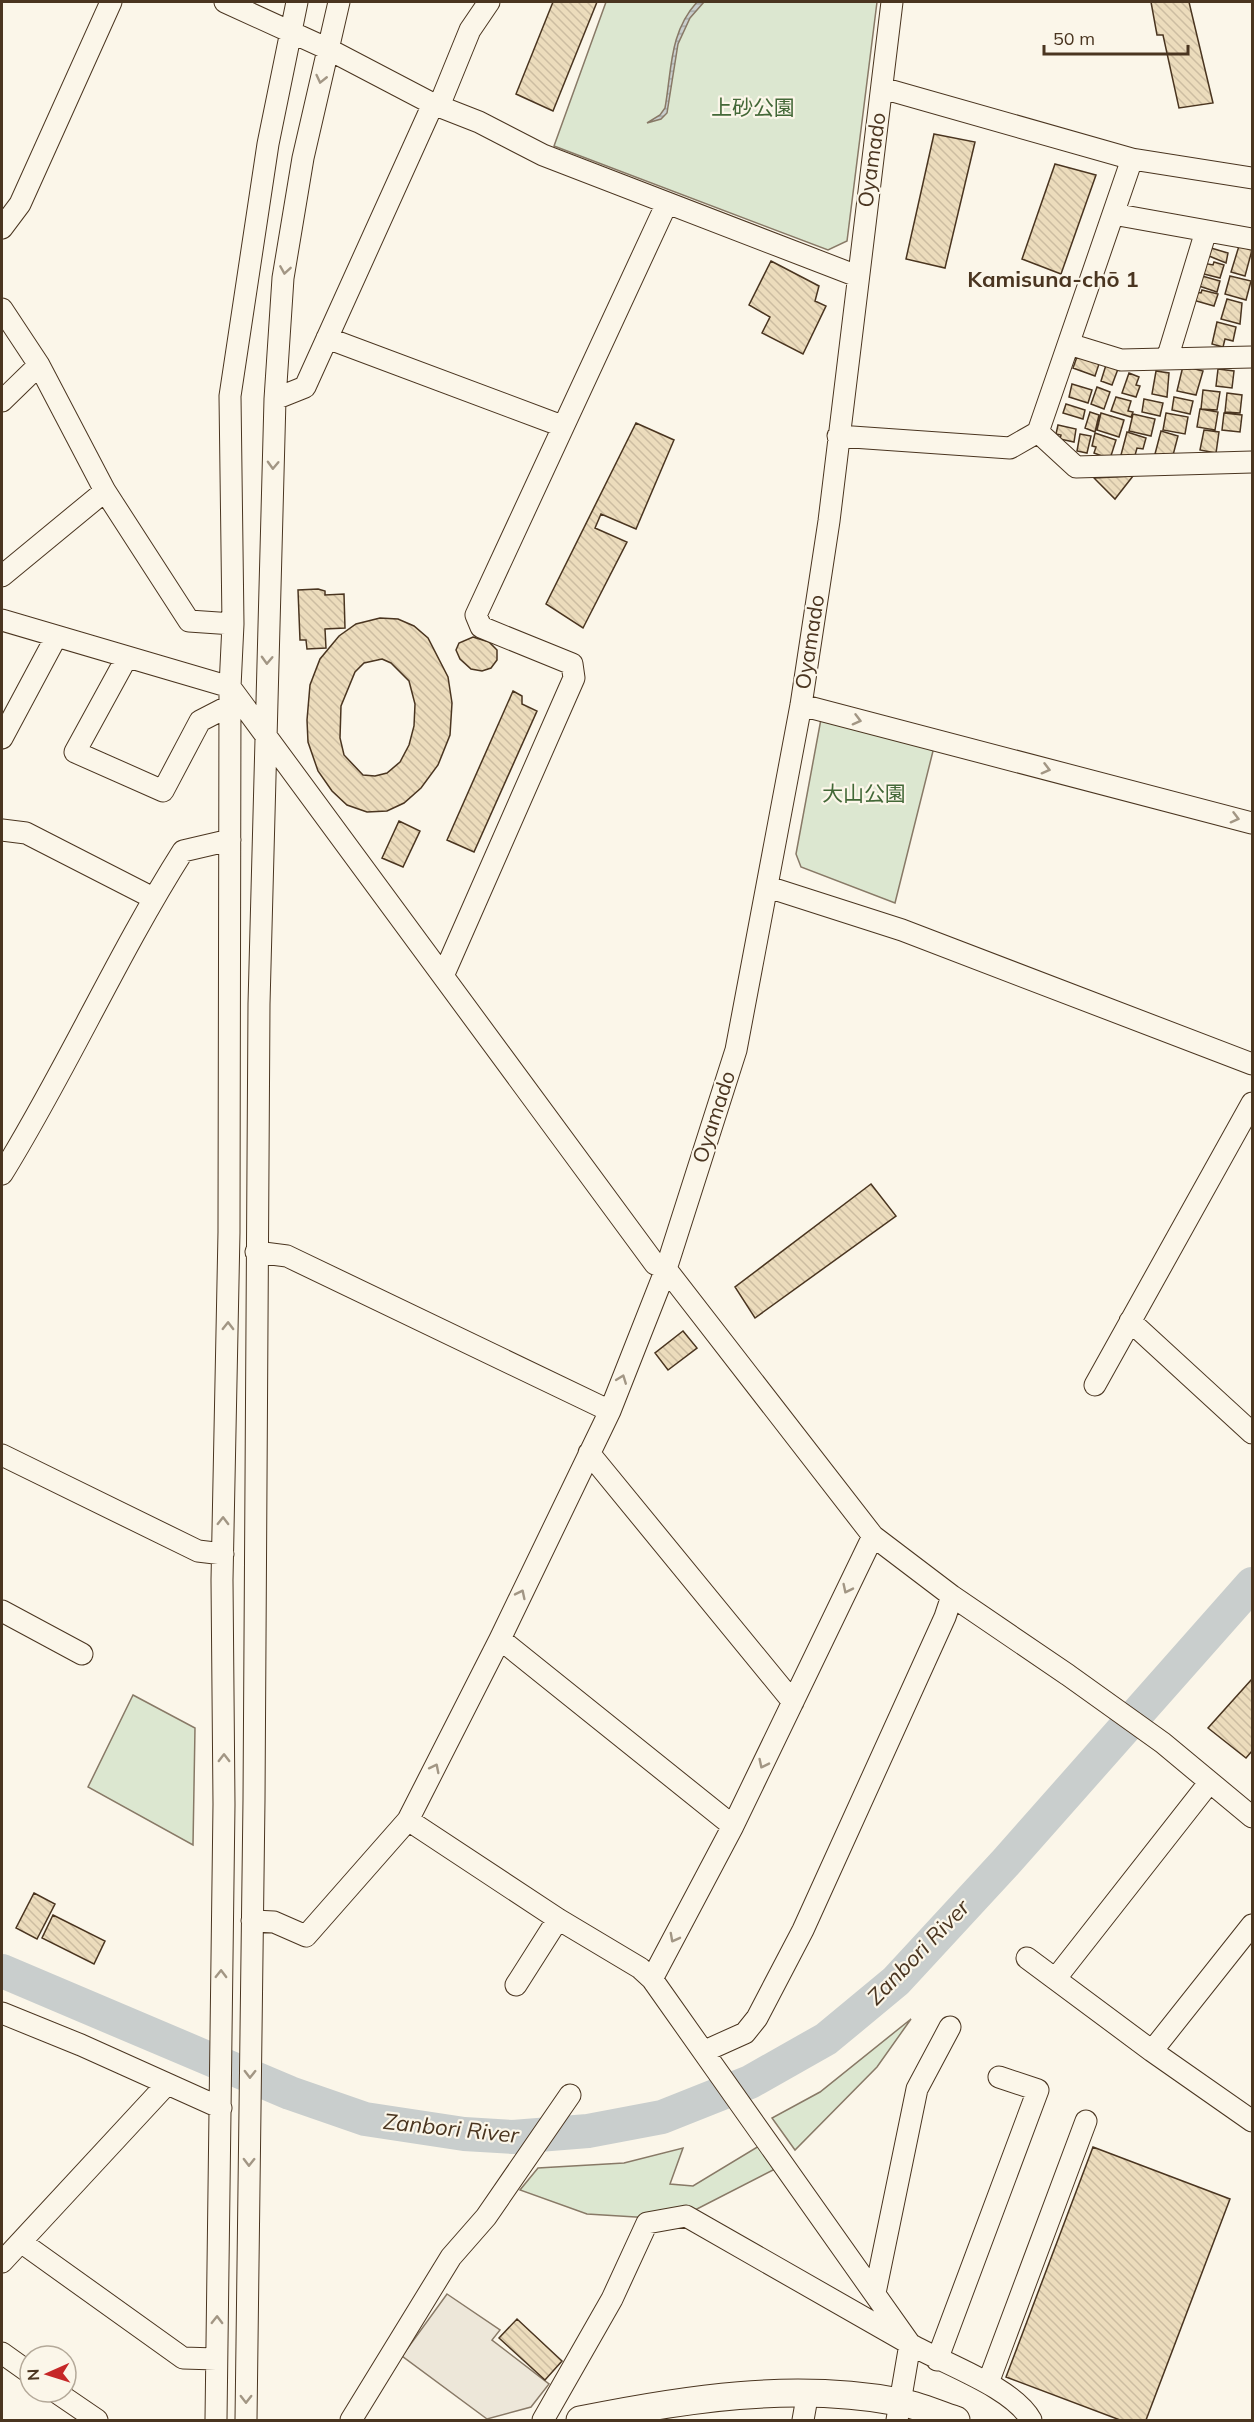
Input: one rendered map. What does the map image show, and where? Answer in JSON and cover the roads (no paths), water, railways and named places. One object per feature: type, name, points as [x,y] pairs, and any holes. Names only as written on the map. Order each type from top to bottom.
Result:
[{"type":"main road","points":[[584,2420],[711,2399],[808,2392],[956,2421]]},
{"type":"street","points":[[2,228],[20,204],[111,2]]},
{"type":"street","points":[[225,2],[327,49],[436,105],[479,122],[543,155],[856,276]]},
{"type":"street","points":[[216,2421],[224,1804],[222,1580],[230,1232],[230,696],[233,624],[230,396],[268,144],[297,2]]},
{"type":"street","points":[[246,2421],[254,1800],[256,1252],[275,399],[283,278],[303,158],[339,2]]},
{"type":"street","points":[[275,399],[305,387],[470,30],[489,2]]},
{"type":"street","name":"Oyamado","points":[[252,1921],[274,1922],[306,1936],[408,1820],[500,1639],[610,1411],[666,1269],[736,1050],[801,705],[829,521],[856,276],[882,88],[891,2]]},
{"type":"street","points":[[882,88],[1132,159],[1252,178]]},
{"type":"street","points":[[838,436],[1010,448],[1038,432],[1132,159]]},
{"type":"street","points":[[442,976],[574,678],[572,664],[481,627],[476,615],[667,203]]},
{"type":"street","points":[[1113,214],[1252,239]]},
{"type":"street","points":[[1167,359],[1206,231]]},
{"type":"street","points":[[2,309],[39,365],[105,492],[189,621],[233,624]]},
{"type":"street","points":[[327,338],[562,426]]},
{"type":"street","points":[[1069,344],[1121,360],[1252,357]]},
{"type":"street","points":[[2,401],[39,365]]},
{"type":"street","points":[[1038,432],[1076,467],[1252,462]]},
{"type":"street","points":[[2,576],[105,492]]},
{"type":"street","points":[[2,620],[128,657],[230,696],[266,737],[655,1264],[666,1269],[873,1536],[952,1596],[1068,1675],[1149,1735],[1252,1817]]},
{"type":"street","points":[[2,738],[56,637]]},
{"type":"street","points":[[128,657],[75,752],[163,791],[200,721],[230,696]]},
{"type":"street","points":[[801,705],[1252,823]]},
{"type":"street","points":[[2,830],[26,833],[153,898]]},
{"type":"street","points":[[2,1174],[72,1053],[153,898],[183,851],[230,840]]},
{"type":"street","points":[[768,887],[902,930],[1252,1064]]},
{"type":"street","points":[[1095,1385],[1252,1103]]},
{"type":"street","points":[[256,1252],[287,1256],[610,1411]]},
{"type":"street","points":[[1130,1321],[1252,1433]]},
{"type":"street","points":[[589,1453],[793,1702]]},
{"type":"street","points":[[2,1455],[198,1551],[223,1554]]},
{"type":"street","points":[[652,1979],[733,1826],[873,1536]]},
{"type":"street","points":[[222,1580],[233,1576],[246,1581],[255,1599]]},
{"type":"street","points":[[707,2055],[745,2033],[756,2018],[803,1930],[945,1617],[952,1596]]},
{"type":"street","points":[[2,1611],[82,1654]]},
{"type":"street","points":[[500,1639],[733,1826]]},
{"type":"street","points":[[1056,1978],[1209,1783]]},
{"type":"street","points":[[224,1804],[233,1814],[246,1809],[254,1800]]},
{"type":"street","points":[[408,1820],[558,1919],[640,1968],[652,1979],[910,2343],[899,2411]]},
{"type":"street","points":[[516,1985],[558,1919]]},
{"type":"street","points":[[1152,2051],[1252,1925]]},
{"type":"street","points":[[1027,1958],[1152,2051],[1252,2121]]},
{"type":"street","points":[[2,2013],[167,2084],[221,2100]]},
{"type":"street","points":[[875,2293],[917,2089],[950,2026]]},
{"type":"street","points":[[937,2360],[1038,2090],[999,2077]]},
{"type":"street","points":[[167,2084],[8,2253],[183,2358],[216,2359]]},
{"type":"street","points":[[351,2421],[451,2257],[486,2217],[570,2095]]},
{"type":"street","points":[[988,2384],[1086,2121]]},
{"type":"street","points":[[543,2421],[612,2299],[647,2223],[686,2216],[937,2360],[988,2384],[1024,2409],[1031,2421]]},
{"type":"street","points":[[2,2353],[18,2364]]},
{"type":"street","points":[[803,2421],[808,2392]]},
{"type":"street","points":[[73,2404],[97,2421]]},
{"type":"waterway","name":"Zanbori River","points":[[2,1971],[290,2093],[365,2119],[464,2134],[513,2137],[588,2131],[662,2117],[750,2082],[826,2039],[896,1981],[1006,1862],[1252,1584]]},
{"type":"district","name":"Kamisuna-chō 1","points":[[1053,279]]},
{"type":"park label","name":"上砂公園","points":[[753,108]]},
{"type":"park label","name":"大山公園","points":[[864,794]]}]
